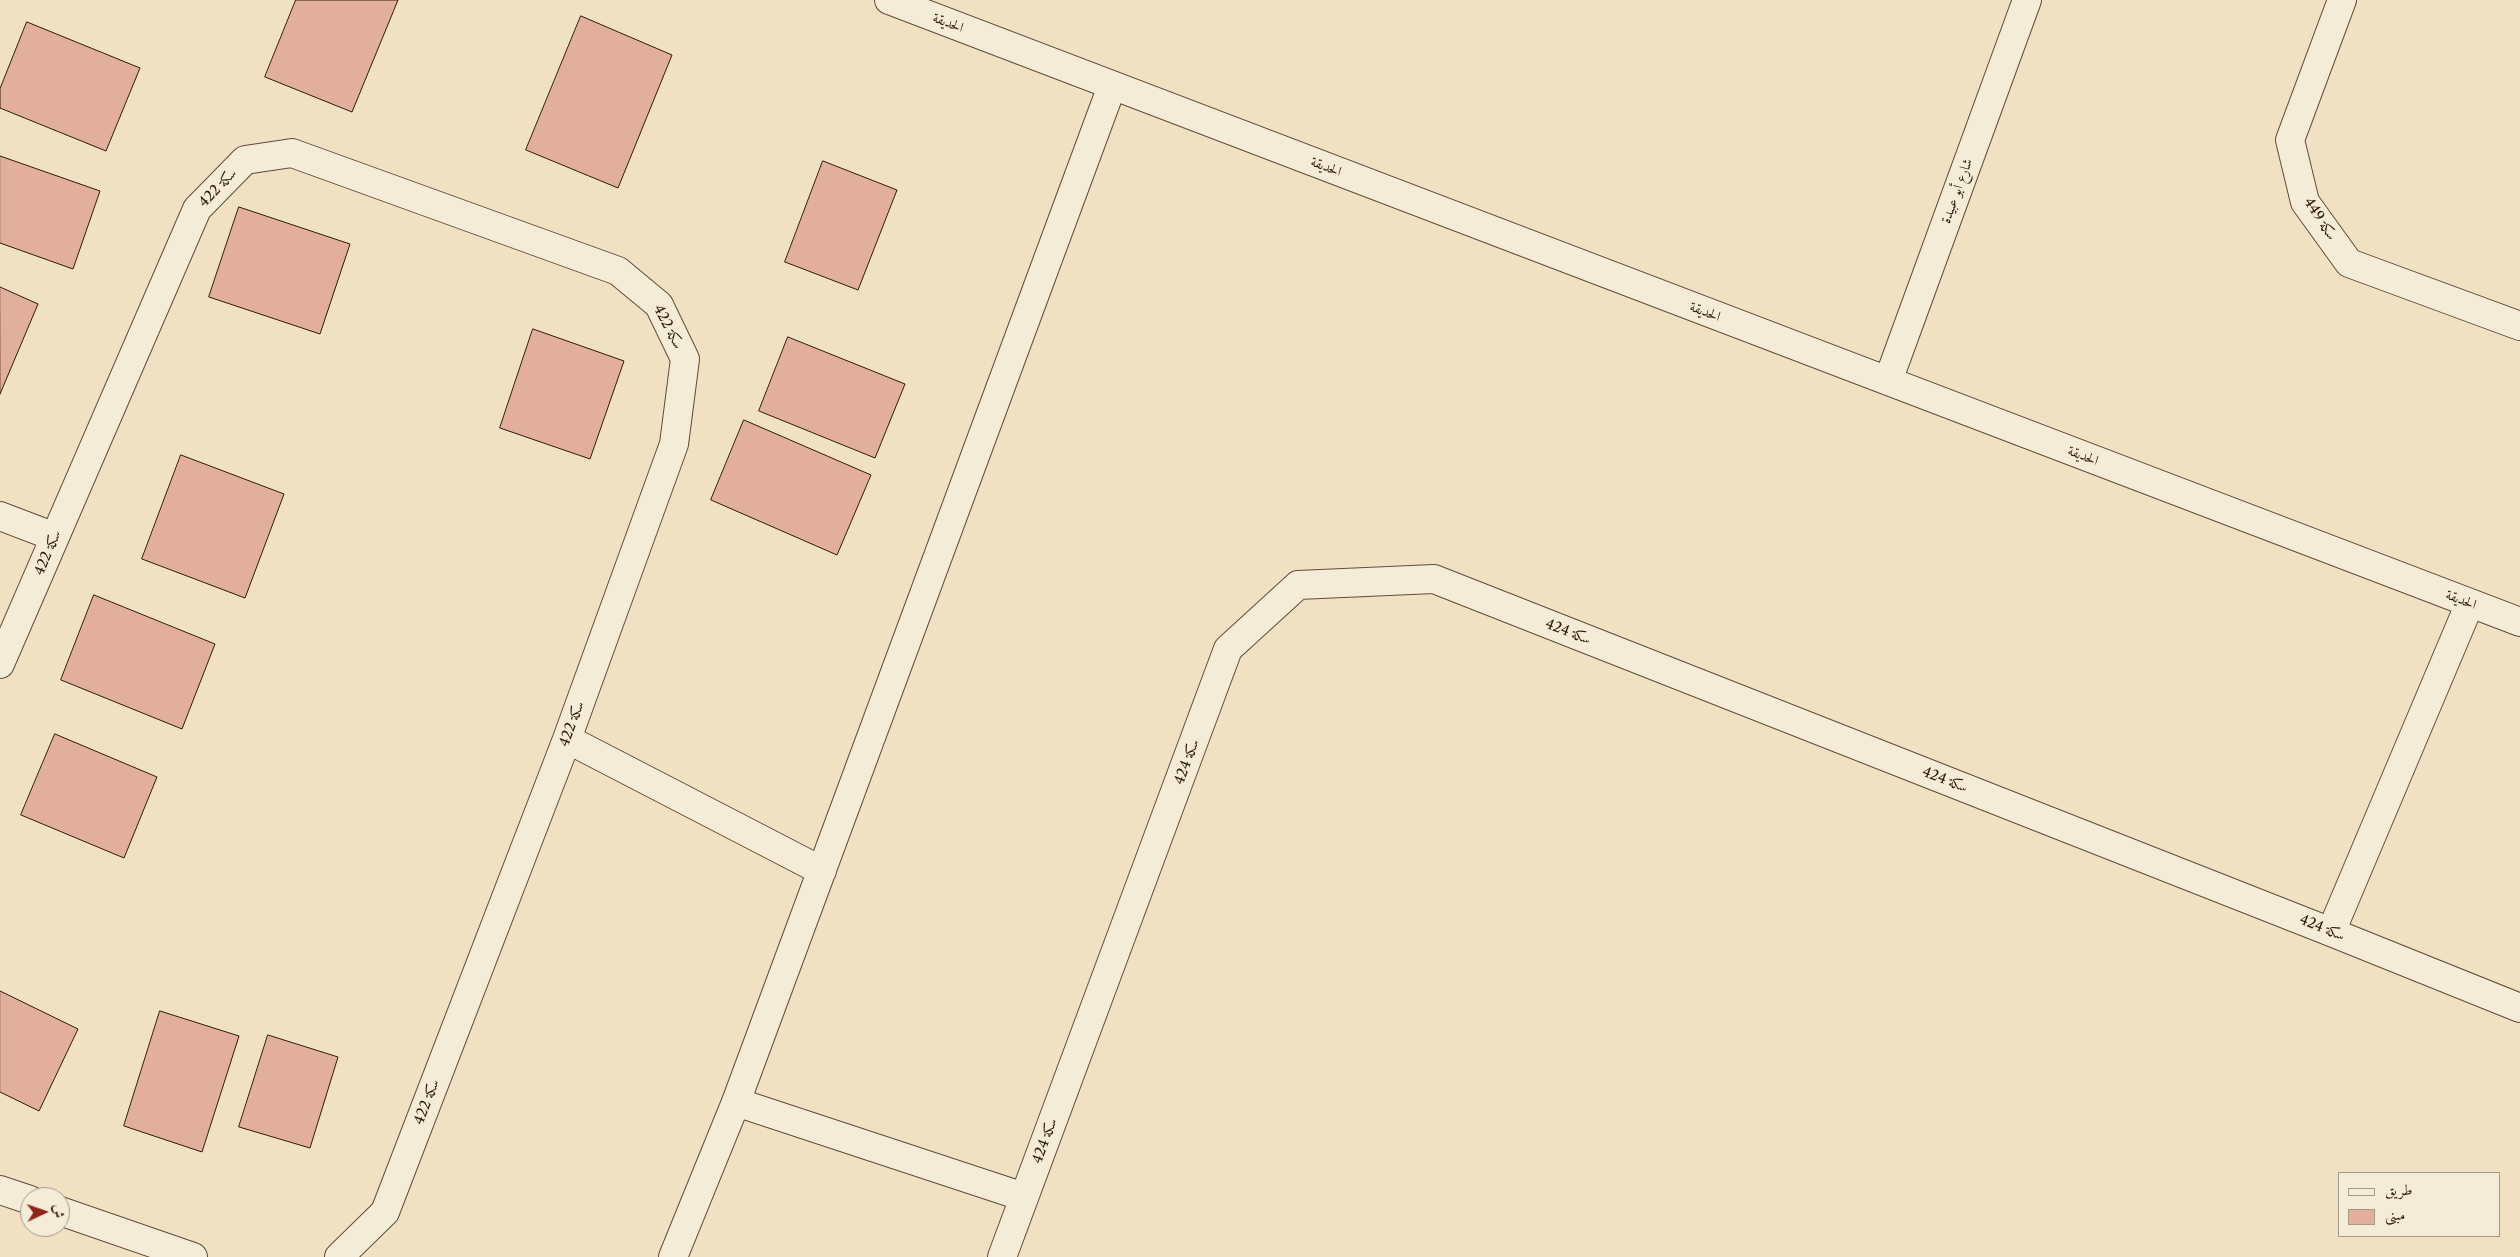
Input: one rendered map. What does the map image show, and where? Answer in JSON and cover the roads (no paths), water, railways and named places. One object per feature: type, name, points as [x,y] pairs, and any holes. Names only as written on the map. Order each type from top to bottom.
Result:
[{"type":"street","name":"الحديقة","points":[[889,0],[2520,622]]},
{"type":"street","name":"شارع أبو عبيدة","points":[[1888,382],[2027,0]]},
{"type":"street","name":"سكة 449","points":[[2342,0],[2290,140],[2305,202],[2349,263],[2520,326]]},
{"type":"street","points":[[673,1257],[736,1102],[1112,86]]},
{"type":"street","name":"سكة 422","points":[[0,664],[197,210],[245,160],[292,154],[618,271],[659,305],[685,359],[674,444],[567,739],[385,1212],[339,1257]]},
{"type":"street","points":[[0,516],[55,537]]},
{"type":"street","name":"سكة 424","points":[[1002,1257],[1228,649],[1298,585],[1434,579],[2520,1008]]},
{"type":"street","points":[[2331,932],[2470,604]]},
{"type":"street","points":[[567,739],[822,871]]},
{"type":"street","points":[[736,1102],[1024,1197]]},
{"type":"street","points":[[0,1190],[20,1197]]},
{"type":"street","points":[[70,1214],[193,1257]]}]
